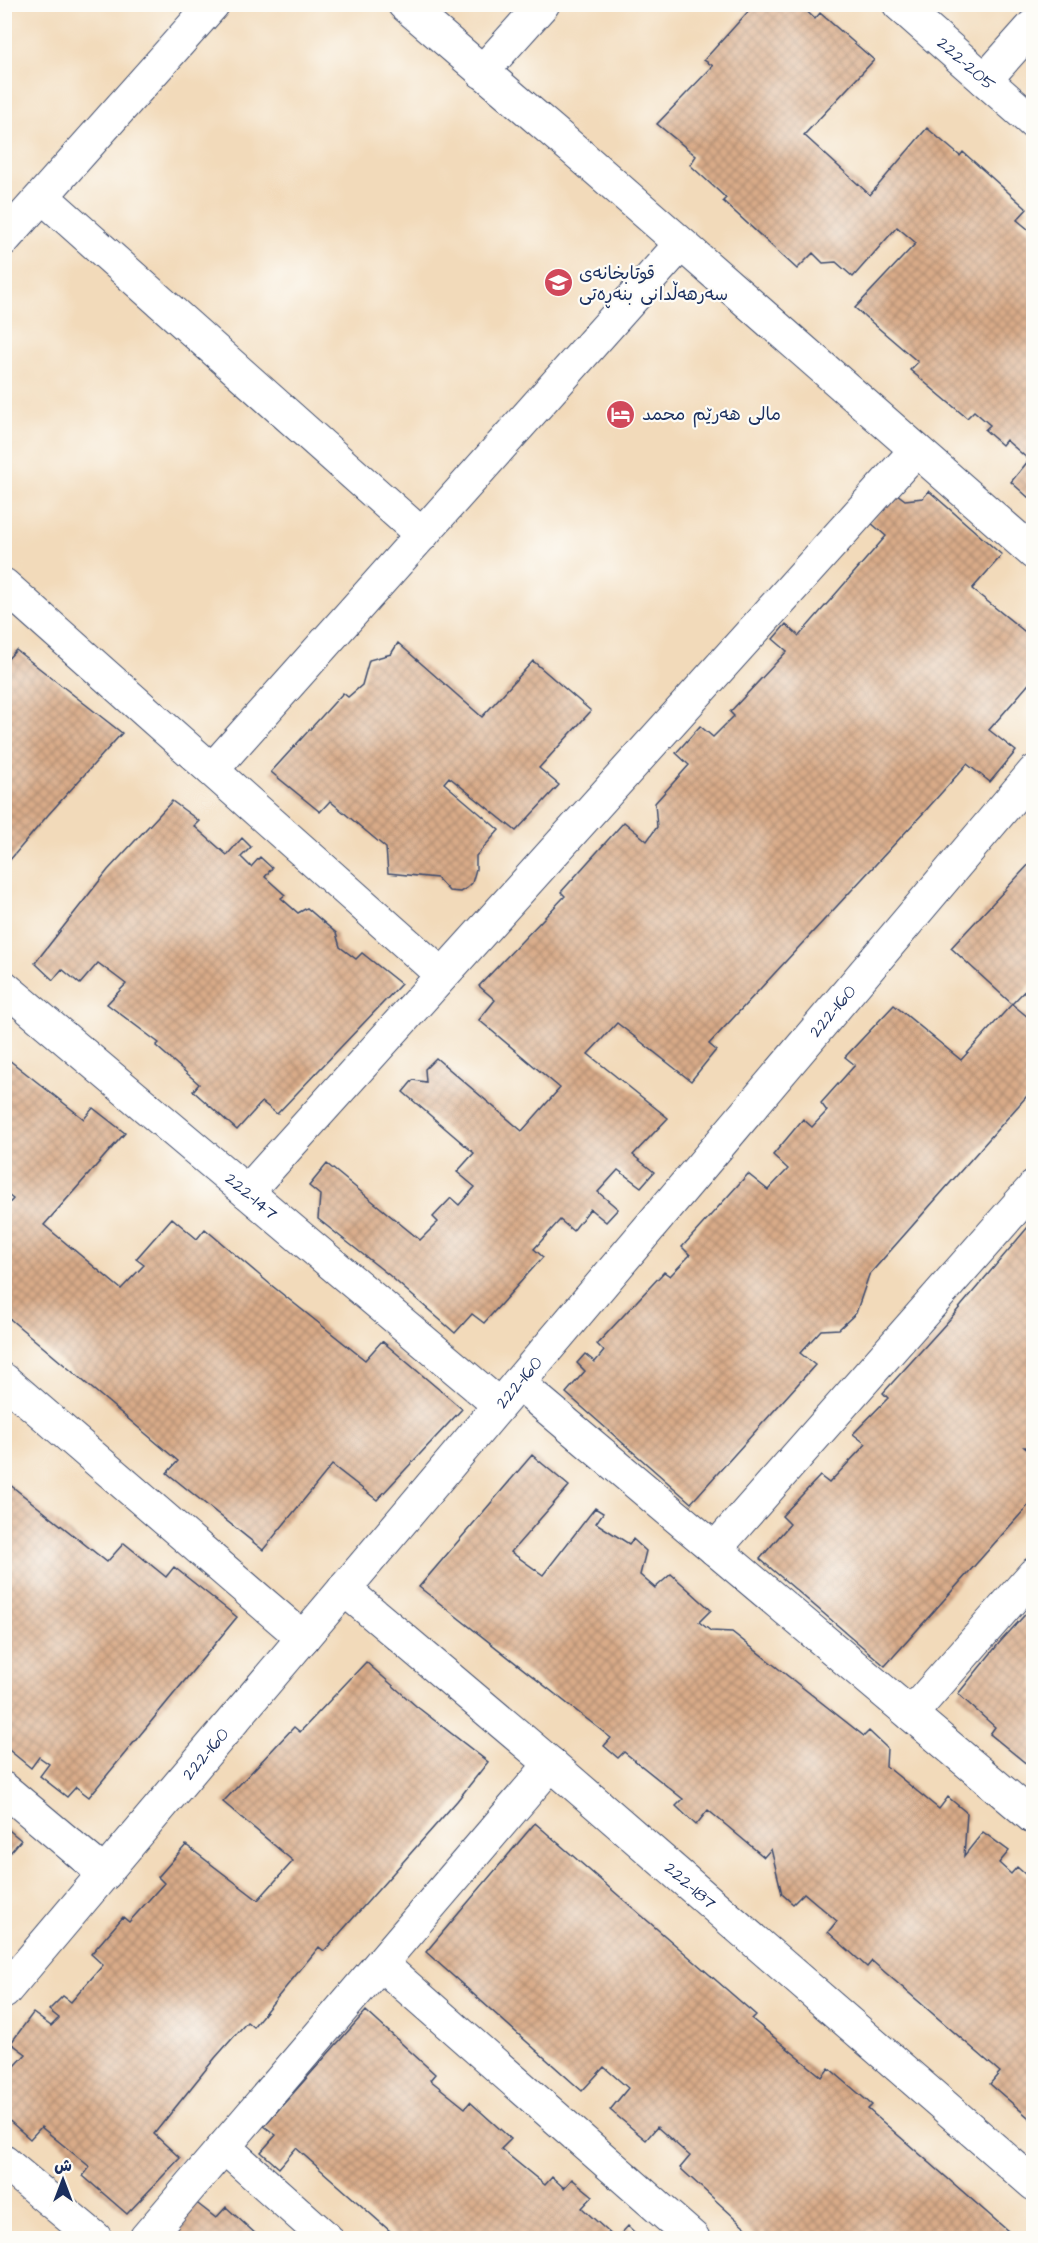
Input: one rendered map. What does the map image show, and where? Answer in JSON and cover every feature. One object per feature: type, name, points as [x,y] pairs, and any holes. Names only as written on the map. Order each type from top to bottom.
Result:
[{"type":"street","points":[[4,239],[213,4]]},
{"type":"street","points":[[404,4],[579,154],[680,245],[1034,553]]},
{"type":"street","points":[[482,72],[543,4]]},
{"type":"street","name":"222-205","points":[[899,4],[1034,123]]},
{"type":"street","points":[[984,80],[1034,25]]},
{"type":"street","points":[[43,197],[422,535]]},
{"type":"street","points":[[212,770],[680,245]]},
{"type":"street","points":[[247,1192],[916,450]]},
{"type":"street","points":[[4,585],[442,975]]},
{"type":"street","name":"222-160","points":[[4,1992],[508,1394],[1027,792]]},
{"type":"street","name":"222-147","points":[[4,987],[247,1192],[508,1394],[715,1549],[1034,1818]]},
{"type":"street","points":[[715,1549],[1034,1187]]},
{"type":"street","points":[[4,1380],[303,1638]]},
{"type":"street","points":[[911,1714],[1034,1574]]},
{"type":"street","name":"222-187","points":[[344,1589],[1030,2175]]},
{"type":"street","points":[[146,2238],[551,1764]]},
{"type":"street","points":[[4,1789],[105,1874]]},
{"type":"street","points":[[381,1964],[693,2238]]},
{"type":"street","points":[[224,2147],[326,2238]]},
{"type":"street","points":[[4,2162],[95,2238]]},
{"type":"building","points":[[755,4],[799,4],[815,19],[820,13],[874,60],[804,135],[870,195],[927,128],[960,156],[963,152],[1027,209],[1017,220],[1034,234],[1034,493],[1029,498],[1011,482],[1029,460],[1006,440],[1002,445],[985,430],[990,425],[974,411],[967,418],[910,370],[918,362],[855,308],[916,243],[897,227],[853,277],[836,262],[823,263],[813,253],[797,269],[723,201],[726,198],[690,165],[696,156],[657,124],[713,66],[704,60]]},
{"type":"building","points":[[929,491],[1002,555],[972,589],[1034,639],[1034,678],[989,730],[1016,751],[990,782],[967,764],[709,1044],[716,1050],[691,1081],[617,1023],[588,1054],[668,1118],[633,1155],[654,1172],[641,1187],[618,1170],[598,1192],[618,1209],[606,1222],[590,1209],[573,1231],[560,1220],[534,1249],[543,1257],[484,1323],[472,1314],[455,1333],[389,1275],[318,1219],[320,1195],[309,1186],[327,1164],[420,1240],[438,1222],[433,1217],[451,1198],[459,1205],[475,1187],[457,1172],[474,1153],[403,1092],[413,1080],[426,1082],[425,1069],[436,1058],[522,1131],[560,1088],[479,1020],[495,1000],[479,986],[565,896],[561,892],[624,822],[647,841],[657,827],[655,803],[689,765],[676,753],[700,726],[713,737],[734,716],[730,712],[787,651],[773,639],[786,624],[799,636],[886,536],[870,522],[897,494],[905,500],[923,498]]},
{"type":"building","points":[[398,643],[482,717],[533,661],[591,711],[539,768],[559,785],[516,831],[449,777],[444,783],[499,830],[476,856],[476,869],[472,883],[460,892],[449,891],[437,878],[388,873],[386,848],[330,801],[320,812],[271,772],[343,693],[348,697],[362,685],[369,660],[391,654]]},
{"type":"building","points":[[16,650],[122,733],[4,867],[4,663]]},
{"type":"building","points":[[172,801],[199,821],[194,826],[227,855],[242,838],[251,847],[241,857],[251,867],[260,857],[272,868],[265,877],[285,895],[281,898],[298,913],[307,908],[336,933],[340,947],[356,959],[362,953],[401,984],[277,1114],[262,1102],[237,1130],[193,1091],[199,1084],[156,1046],[159,1043],[107,1004],[126,984],[98,963],[80,984],[62,969],[53,980],[35,963],[108,870]]},
{"type":"building","points":[[1032,861],[1034,863],[1034,981],[1012,1004],[951,948]]},
{"type":"building","points":[[1012,1004],[1034,1022],[1034,1088],[869,1275],[856,1313],[839,1329],[821,1330],[800,1353],[815,1365],[691,1503],[566,1393],[585,1371],[577,1363],[585,1354],[595,1362],[604,1351],[597,1344],[664,1272],[670,1276],[690,1255],[682,1247],[748,1174],[768,1190],[788,1169],[773,1155],[803,1119],[812,1127],[827,1111],[821,1103],[855,1065],[845,1057],[894,1005],[961,1060]]},
{"type":"building","points":[[4,1056],[84,1119],[93,1108],[125,1133],[44,1225],[121,1289],[144,1265],[136,1259],[172,1218],[197,1239],[205,1229],[365,1360],[382,1341],[462,1409],[377,1500],[332,1465],[263,1550],[167,1473],[178,1461],[4,1314],[4,1209],[13,1199],[4,1192]]},
{"type":"building","points":[[1034,1220],[1034,1447],[1024,1447],[1034,1455],[1034,1499],[885,1666],[760,1559],[790,1524],[782,1516],[820,1476],[829,1483],[866,1444],[853,1434],[888,1398],[883,1393],[950,1319]]},
{"type":"building","points":[[532,1455],[569,1486],[511,1552],[543,1575],[595,1508],[603,1513],[596,1523],[629,1544],[633,1539],[646,1551],[640,1575],[655,1588],[671,1574],[711,1610],[699,1622],[711,1631],[732,1632],[864,1736],[869,1731],[887,1748],[886,1766],[939,1809],[948,1797],[967,1813],[964,1856],[983,1832],[1009,1851],[999,1863],[1011,1874],[1017,1867],[1034,1882],[1034,1889],[1029,1894],[1034,1898],[1034,2122],[990,2084],[1000,2072],[872,1961],[867,1967],[828,1932],[837,1921],[804,1893],[793,1904],[782,1894],[771,1849],[764,1857],[708,1810],[696,1825],[676,1806],[683,1799],[624,1752],[618,1758],[604,1746],[611,1738],[419,1587]]},
{"type":"building","points":[[4,1480],[107,1562],[124,1543],[166,1577],[174,1567],[237,1617],[89,1797],[76,1787],[67,1797],[40,1776],[49,1764],[39,1757],[31,1768],[4,1746],[4,1724],[8,1720],[4,1716]]},
{"type":"building","points":[[1034,1605],[1034,1770],[990,1734],[995,1727],[958,1694],[1000,1642]]},
{"type":"building","points":[[366,1662],[416,1706],[488,1762],[457,1801],[324,1951],[319,1947],[253,2027],[247,2022],[154,2134],[180,2158],[127,2214],[83,2176],[90,2167],[41,2127],[30,2139],[4,2116],[4,2078],[26,2054],[11,2043],[33,2013],[51,2026],[59,2018],[49,2010],[63,1996],[71,2002],[103,1965],[91,1954],[123,1917],[129,1922],[164,1883],[158,1877],[186,1845],[258,1900],[293,1861],[223,1802],[294,1727],[300,1732]]},
{"type":"building","points":[[535,1823],[756,2015],[752,2019],[822,2077],[829,2068],[872,2105],[868,2109],[1016,2238],[768,2238],[762,2232],[757,2238],[680,2168],[690,2156],[657,2127],[646,2140],[610,2110],[628,2088],[604,2067],[582,2091],[426,1952]]},
{"type":"building","points":[[4,1826],[21,1840],[4,1860]]},
{"type":"building","points":[[366,2011],[435,2074],[430,2080],[465,2108],[470,2102],[511,2139],[501,2149],[545,2185],[552,2177],[564,2188],[572,2179],[593,2196],[582,2208],[615,2238],[398,2238],[296,2148],[279,2168],[261,2152],[276,2135],[264,2126]]},
{"type":"building","points":[[194,2201],[216,2218],[226,2207],[257,2235],[254,2238],[161,2238]]},
{"type":"building","points":[[628,2226],[639,2237],[617,2238]]},
{"type":"place","name":"قوتابخانەی سەرهەڵدانی بنەڕەتی","points":[[558,283]]},
{"type":"place","name":"مالی ھەرێم محمد","points":[[621,414]]}]
